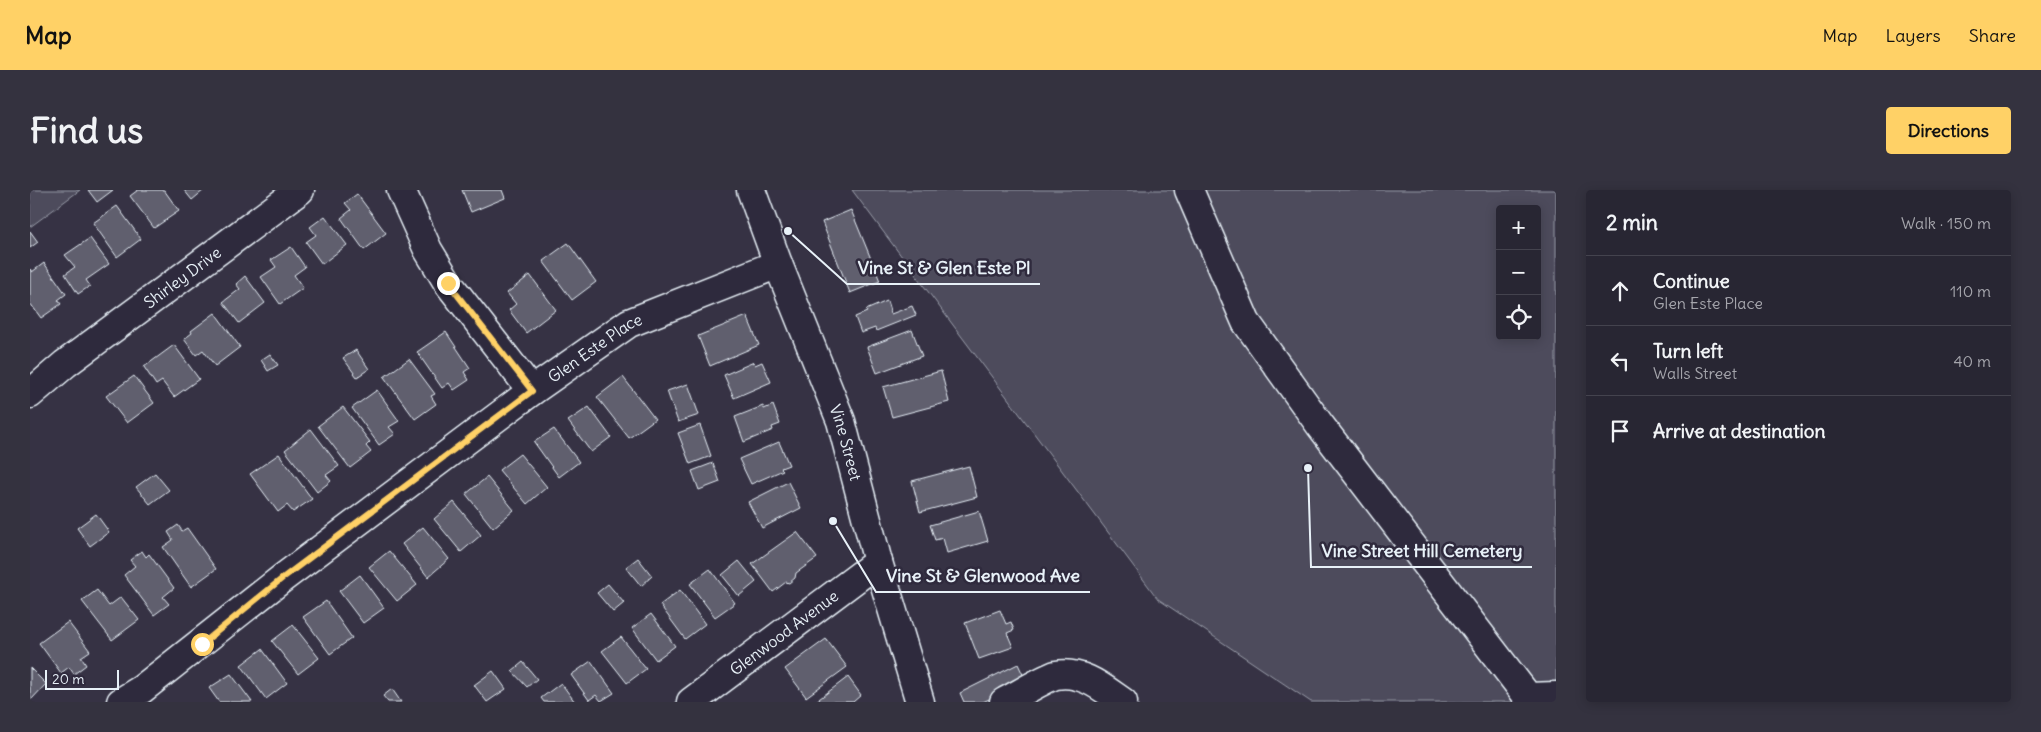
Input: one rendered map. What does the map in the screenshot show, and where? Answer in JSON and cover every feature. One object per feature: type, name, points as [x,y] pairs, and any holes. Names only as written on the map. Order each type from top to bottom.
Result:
[{"type":"street","name":"Shirley Drive","points":[[30,394],[65,364],[300,190]]},
{"type":"street","points":[[401,190],[428,250],[448,283],[532,391]]},
{"type":"street","name":"Vine Street","points":[[751,190],[778,264],[841,421],[878,562],[920,702]]},
{"type":"street","points":[[1189,190],[1246,322],[1314,417],[1528,697],[1556,696]]},
{"type":"street","name":"Glen Este Place","points":[[121,702],[142,689],[284,577],[532,391],[629,323],[778,264]]},
{"type":"street","name":"Glenwood Avenue","points":[[690,702],[878,562]]},
{"type":"street","points":[[1004,702],[1056,675],[1075,675],[1089,680],[1123,702]]},
{"type":"shaded area","points":[[30,190],[80,190],[30,227]]},
{"type":"shaded area","points":[[852,190],[1556,190],[1556,702],[1311,702],[1158,599]]},
{"type":"building","points":[[88,190],[113,190],[97,202]]},
{"type":"building","points":[[138,190],[164,190],[179,211],[154,228],[130,196]]},
{"type":"building","points":[[184,190],[204,190],[192,200]]},
{"type":"building","points":[[462,190],[502,190],[505,198],[471,212]]},
{"type":"building","points":[[357,194],[386,233],[364,250],[341,218],[351,210],[345,203]]},
{"type":"building","points":[[117,206],[141,239],[117,257],[93,223]]},
{"type":"building","points":[[851,210],[880,281],[850,293],[822,222]]},
{"type":"building","points":[[325,216],[347,245],[322,264],[306,242],[316,235],[310,227]]},
{"type":"building","points":[[30,231],[38,242],[30,248]]},
{"type":"building","points":[[90,238],[109,264],[86,280],[90,286],[78,294],[65,274],[75,267],[65,255]]},
{"type":"building","points":[[568,243],[596,282],[572,300],[543,261]]},
{"type":"building","points":[[291,247],[305,267],[294,275],[303,288],[280,304],[261,277],[276,267],[271,260]]},
{"type":"building","points":[[44,263],[66,294],[58,300],[61,304],[41,318],[30,303],[30,269],[32,272]]},
{"type":"building","points":[[530,275],[556,310],[526,333],[509,310],[516,304],[507,293]]},
{"type":"building","points":[[245,276],[265,303],[239,323],[223,302],[240,289],[236,284]]},
{"type":"building","points":[[887,301],[891,314],[912,306],[916,315],[876,331],[875,328],[861,333],[855,317]]},
{"type":"building","points":[[215,313],[240,347],[215,366],[203,350],[196,355],[184,339],[192,333],[191,331]]},
{"type":"building","points":[[747,316],[759,345],[710,366],[698,336]]},
{"type":"building","points":[[912,330],[922,356],[877,373],[867,347]]},
{"type":"building","points":[[446,332],[470,368],[464,372],[469,380],[454,390],[449,383],[442,388],[417,352]]},
{"type":"building","points":[[174,345],[199,379],[174,397],[162,381],[156,385],[144,367]]},
{"type":"building","points":[[356,350],[369,369],[357,377],[343,358]]},
{"type":"building","points":[[270,354],[278,365],[268,371],[261,360]]},
{"type":"building","points":[[409,359],[435,394],[431,396],[436,404],[415,419],[384,377]]},
{"type":"building","points":[[754,362],[755,365],[762,362],[771,382],[734,398],[724,375]]},
{"type":"building","points":[[941,371],[949,402],[892,417],[883,387]]},
{"type":"building","points":[[134,376],[154,403],[127,423],[106,396]]},
{"type":"building","points":[[623,377],[655,419],[629,438],[597,397]]},
{"type":"building","points":[[688,384],[699,415],[678,422],[667,391]]},
{"type":"building","points":[[377,390],[399,421],[389,427],[395,434],[379,445],[352,408]]},
{"type":"building","points":[[773,405],[780,424],[772,427],[773,430],[744,442],[735,417],[763,406],[764,409]]},
{"type":"building","points":[[343,407],[370,442],[366,446],[371,452],[350,468],[318,426]]},
{"type":"building","points":[[589,407],[611,437],[591,452],[568,421]]},
{"type":"building","points":[[700,425],[711,456],[690,464],[678,433]]},
{"type":"building","points":[[311,429],[339,466],[326,475],[331,481],[317,492],[285,450]]},
{"type":"building","points":[[554,429],[579,462],[559,477],[534,442]]},
{"type":"building","points":[[779,442],[789,465],[781,468],[783,470],[751,484],[739,459]]},
{"type":"building","points":[[279,454],[312,499],[293,512],[287,505],[278,512],[250,474]]},
{"type":"building","points":[[520,454],[547,487],[527,504],[499,470]]},
{"type":"building","points":[[713,463],[720,482],[699,490],[692,471]]},
{"type":"building","points":[[969,466],[977,497],[920,512],[912,481]]},
{"type":"building","points":[[155,473],[169,490],[150,504],[136,487]]},
{"type":"building","points":[[487,477],[514,510],[493,528],[466,494]]},
{"type":"building","points":[[788,482],[801,508],[762,528],[748,502]]},
{"type":"building","points":[[454,502],[481,535],[461,552],[434,519]]},
{"type":"building","points":[[979,511],[988,541],[947,553],[943,538],[935,540],[930,525]]},
{"type":"building","points":[[96,514],[109,532],[90,546],[77,528]]},
{"type":"building","points":[[178,525],[182,531],[187,528],[216,569],[191,587],[163,547],[173,540],[168,532]]},
{"type":"building","points":[[423,527],[449,559],[428,577],[402,544]]},
{"type":"building","points":[[797,532],[817,558],[796,573],[795,578],[789,583],[786,582],[773,592],[752,564]]},
{"type":"building","points":[[142,551],[146,557],[149,554],[174,588],[163,597],[169,604],[154,615],[124,575],[135,566],[130,560]]},
{"type":"building","points":[[389,551],[417,585],[397,601],[369,567]]},
{"type":"building","points":[[638,558],[652,576],[641,586],[626,567]]},
{"type":"building","points":[[739,561],[756,582],[739,596],[722,575]]},
{"type":"building","points":[[710,569],[735,603],[715,617],[690,584]]},
{"type":"building","points":[[360,575],[384,608],[363,623],[339,591]]},
{"type":"building","points":[[608,584],[624,603],[613,612],[597,593]]},
{"type":"building","points":[[97,590],[109,606],[121,597],[139,620],[112,640],[82,601]]},
{"type":"building","points":[[680,590],[705,624],[685,639],[660,605]]},
{"type":"building","points":[[326,601],[352,638],[330,654],[303,617]]},
{"type":"building","points":[[1000,610],[1006,624],[1011,622],[1014,630],[1007,633],[1013,647],[979,659],[965,623]]},
{"type":"building","points":[[651,614],[675,646],[656,660],[632,628]]},
{"type":"building","points":[[68,622],[90,651],[81,657],[86,665],[74,674],[69,667],[61,673],[39,643]]},
{"type":"building","points":[[293,625],[319,658],[298,674],[272,641]]},
{"type":"building","points":[[621,637],[646,669],[627,683],[602,651]]},
{"type":"building","points":[[826,639],[847,667],[806,697],[785,669]]},
{"type":"building","points":[[262,649],[287,683],[266,699],[241,665]]},
{"type":"building","points":[[591,661],[614,693],[601,701],[596,695],[589,700],[571,675]]},
{"type":"building","points":[[523,662],[537,679],[527,687],[512,671]]},
{"type":"building","points":[[1018,664],[1026,681],[983,702],[964,702],[960,693]]},
{"type":"building","points":[[30,668],[46,684],[30,701]]},
{"type":"building","points":[[493,671],[506,689],[487,702],[474,685]]},
{"type":"building","points":[[231,674],[252,702],[219,702],[209,688]]},
{"type":"building","points":[[848,677],[861,695],[853,702],[815,702]]},
{"type":"building","points":[[561,683],[575,702],[544,702],[541,698]]},
{"type":"building","points":[[392,689],[401,702],[388,702],[383,696]]},
{"type":"place","name":"Vine St & Glen Este Pl","points":[[788,231]]},
{"type":"place","name":"Vine Street Hill Cemetery","points":[[1308,468]]},
{"type":"place","name":"Vine St & Glenwood Ave","points":[[833,521]]},
{"type":"route","points":[[202,644],[284,577],[532,391],[448,283]]}]
